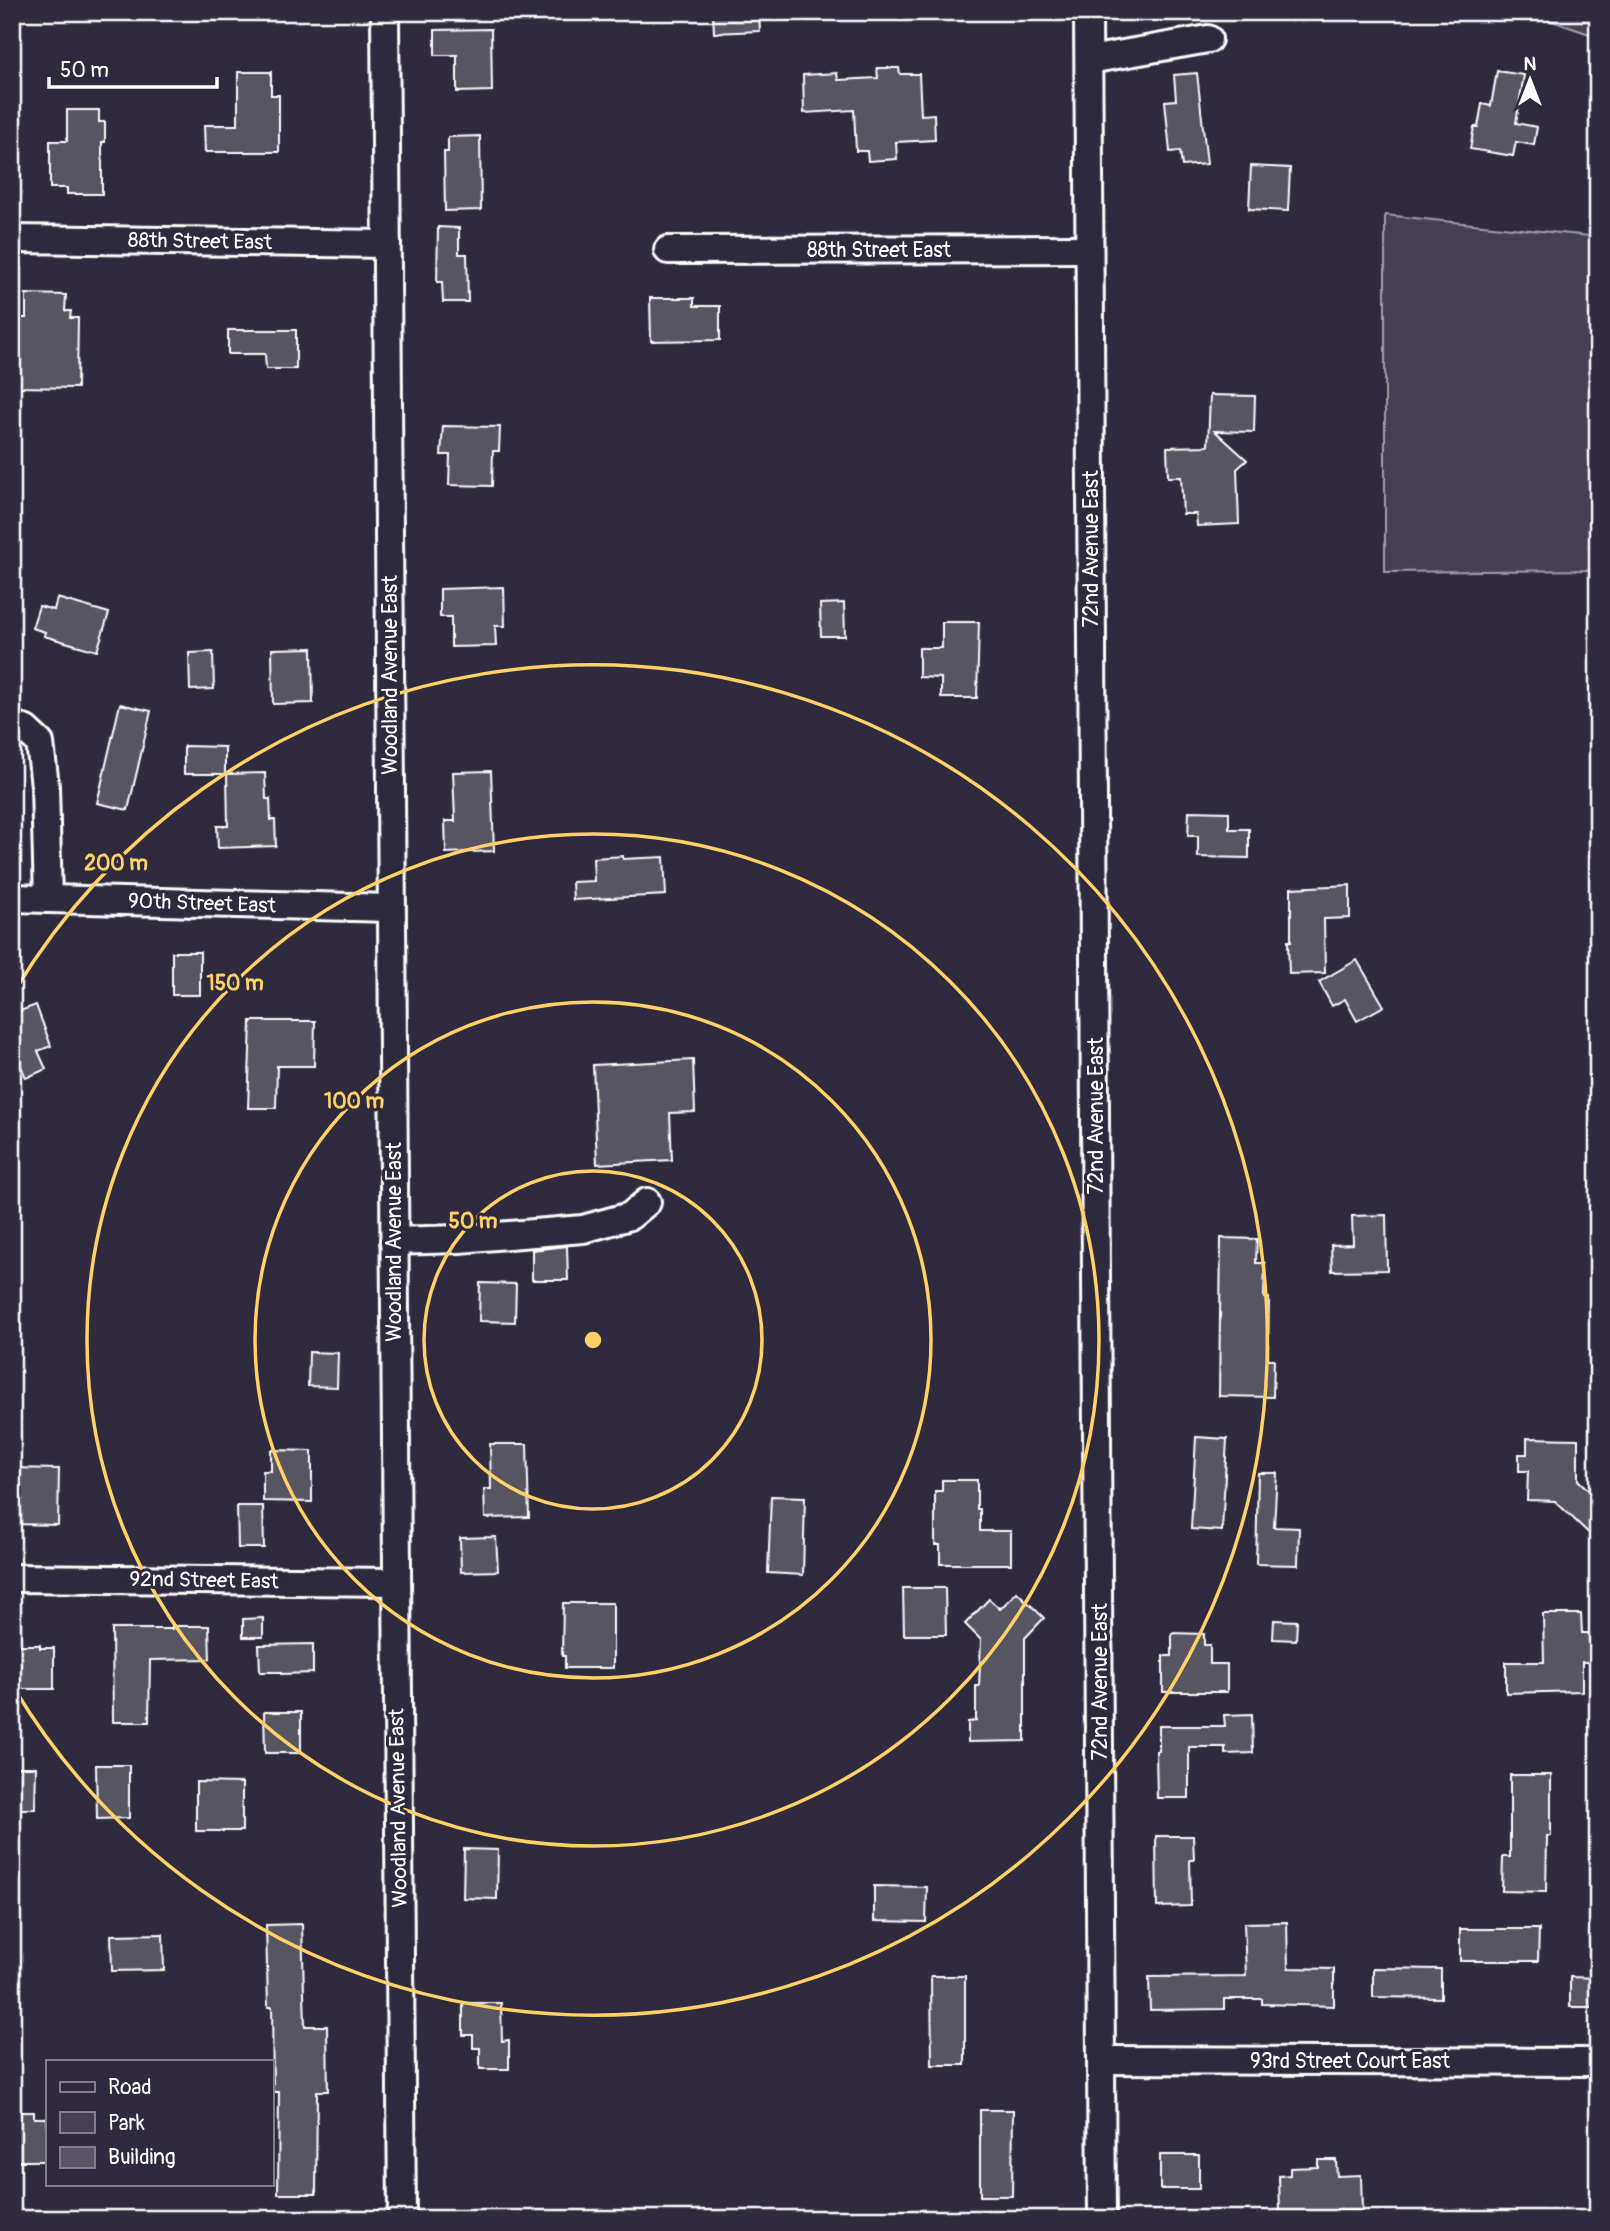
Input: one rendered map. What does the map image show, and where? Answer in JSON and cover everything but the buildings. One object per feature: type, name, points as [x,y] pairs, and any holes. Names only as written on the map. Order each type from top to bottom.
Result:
[{"type":"street","name":"Woodland Avenue East","points":[[386,12],[402,2219]]},
{"type":"street","name":"72nd Avenue East","points":[[1088,12],[1102,2219]]},
{"type":"street","points":[[1088,60],[1208,39]]},
{"type":"street","name":"88th Street East","points":[[12,239],[387,244]]},
{"type":"street","name":"88th Street East","points":[[668,250],[1089,249]]},
{"type":"street","points":[[12,724],[26,730],[40,743],[45,786],[48,899]]},
{"type":"street","name":"90th Street East","points":[[12,898],[391,908]]},
{"type":"street","points":[[394,1241],[459,1240],[583,1229],[630,1216],[648,1202]]},
{"type":"street","name":"92nd Street East","points":[[12,1578],[396,1582]]},
{"type":"street","name":"93rd Street Court East","points":[[1103,2060],[1598,2062]]},
{"type":"green space","points":[[1526,12],[1598,12],[1598,37]]},
{"type":"green space","points":[[1385,215],[1590,236],[1598,227],[1598,570],[1385,572]]}]
